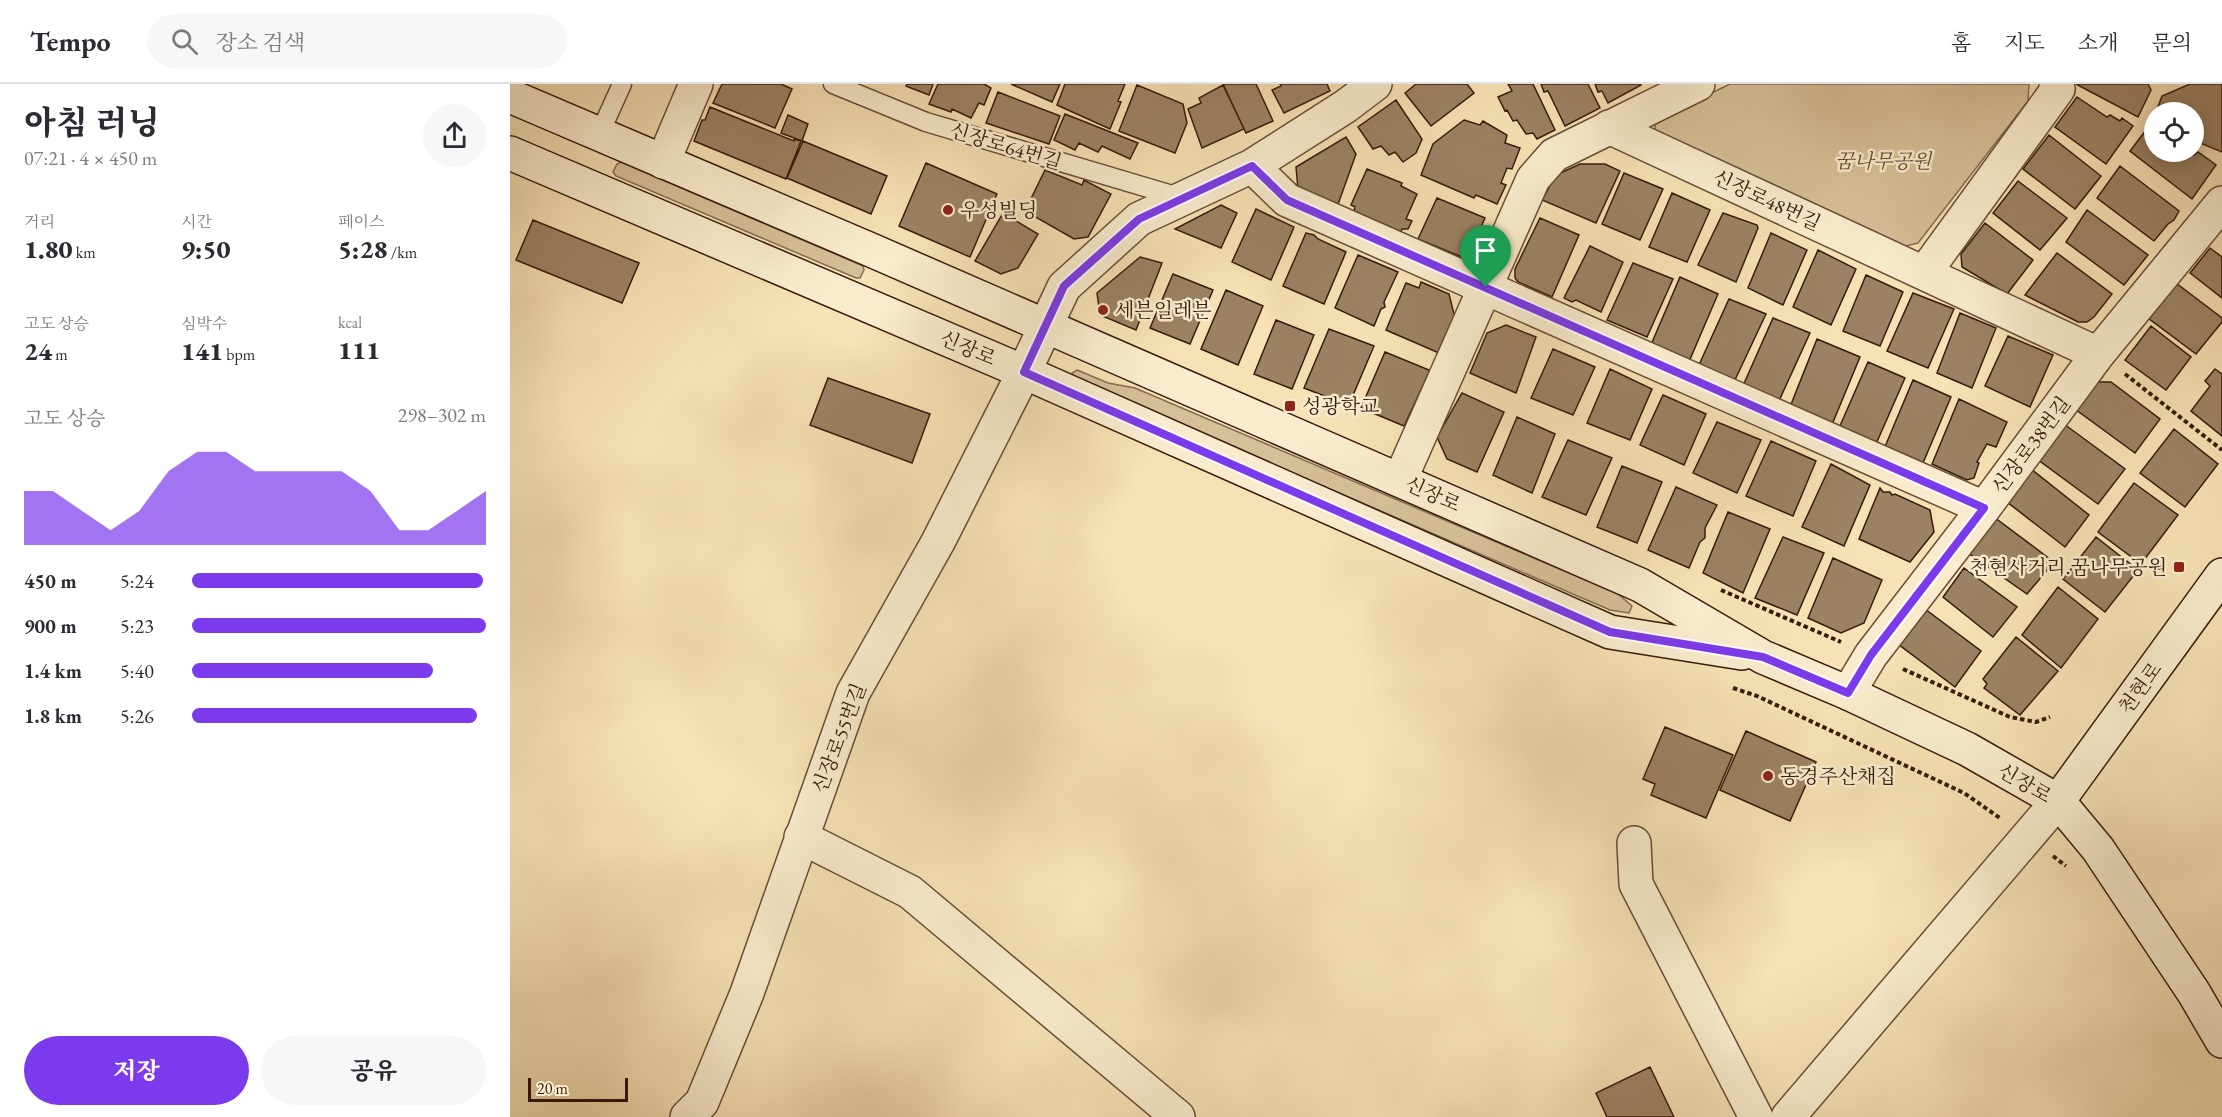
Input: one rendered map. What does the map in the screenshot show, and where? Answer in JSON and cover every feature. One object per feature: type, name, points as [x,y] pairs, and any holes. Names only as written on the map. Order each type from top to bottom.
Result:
[{"type":"street","points":[[663,162],[696,84]]},
{"type":"street","name":"신장로55번길","points":[[687,1117],[702,1102],[747,993],[853,693],[938,542],[1024,372],[1064,286],[1139,219],[1252,166],[1346,106],[1375,84]]},
{"type":"street","points":[[1400,480],[1533,179],[1554,155],[1698,84]]},
{"type":"street","points":[[1924,272],[2058,89],[2056,84]]},
{"type":"street","name":"신장로","points":[[510,96],[1640,585],[1763,657],[1848,693],[1967,749],[2058,801],[2098,849],[2194,993],[2222,1041]]},
{"type":"street","name":"신장로48번길","points":[[1609,127],[2098,354]]},
{"type":"street","points":[[578,182],[599,135]]},
{"type":"street","name":"신장로","points":[[510,153],[1024,372],[1610,632],[1763,657]]},
{"type":"street","points":[[1252,166],[1287,200],[1984,508]]},
{"type":"street","name":"신장로38번길","points":[[1848,693],[1871,655],[2098,354],[2222,203]]},
{"type":"street","name":"천현로","points":[[1788,1117],[2058,801],[2222,575]]},
{"type":"street","points":[[801,837],[910,892],[1179,1117]]},
{"type":"street","points":[[1634,843],[1636,884],[1756,1117]]},
{"type":"lane","points":[[599,135],[622,84]]},
{"type":"lane","name":"신장로64번길","points":[[833,84],[926,122],[1182,199]]},
{"type":"path","points":[[2098,354],[2222,450]]},
{"type":"path","points":[[1896,665],[2010,717],[2036,722],[2050,717]]},
{"type":"green space","name":"꿈나무공원","points":[[1730,84],[2029,84],[2028,101],[1918,243],[1894,249],[1655,145],[1655,120]]},
{"type":"green space","points":[[621,162],[863,266],[864,270],[860,278],[856,278],[616,176],[613,172],[617,164]]},
{"type":"green space","points":[[1077,370],[1108,383],[1135,388],[1618,594],[1632,606],[1629,613],[1610,610],[1073,378],[1072,373]]},
{"type":"building","points":[[722,84],[781,84],[792,89],[775,128],[713,103]]},
{"type":"building","points":[[907,84],[933,84],[929,95],[906,86]]},
{"type":"building","points":[[938,84],[984,84],[991,88],[984,105],[979,103],[971,118],[952,109],[951,112],[929,104]]},
{"type":"building","points":[[1011,84],[1060,84],[1052,102]]},
{"type":"building","points":[[1065,84],[1125,84],[1118,101],[1121,102],[1110,129],[1057,105]]},
{"type":"building","points":[[1223,84],[1256,84],[1273,121],[1246,133]]},
{"type":"building","points":[[1280,84],[1327,84],[1330,91],[1284,113],[1272,90],[1281,86]]},
{"type":"building","points":[[1416,84],[1467,84],[1474,93],[1431,126],[1405,93]]},
{"type":"building","points":[[1508,84],[1533,84],[1555,130],[1537,139],[1533,133],[1526,134],[1517,120],[1513,121],[1507,110],[1505,111],[1498,97],[1512,91]]},
{"type":"building","points":[[1541,84],[1588,84],[1600,108],[1565,126],[1548,91],[1544,92]]},
{"type":"building","points":[[1595,84],[1641,85],[1608,103],[1602,91],[1598,92]]},
{"type":"building","points":[[2076,84],[2148,84],[2151,90],[2138,117]]},
{"type":"building","points":[[2190,84],[2222,84],[2222,152],[2204,145],[2204,102],[2160,102],[2162,96]]},
{"type":"building","points":[[1137,85],[1183,104],[1187,123],[1175,153],[1119,131]]},
{"type":"building","points":[[1223,85],[1244,129],[1202,148],[1188,109],[1201,103],[1199,98]]},
{"type":"building","points":[[998,92],[1060,116],[1049,144],[986,123]]},
{"type":"building","points":[[2077,97],[2107,117],[2110,115],[2120,121],[2122,118],[2133,126],[2106,164],[2055,127]]},
{"type":"building","points":[[1396,100],[1422,139],[1416,153],[1403,162],[1395,152],[1389,155],[1381,146],[1373,149],[1358,127]]},
{"type":"building","points":[[710,107],[794,141],[794,139],[801,141],[786,179],[694,141]]},
{"type":"building","points":[[1065,114],[1138,143],[1130,159],[1102,146],[1098,152],[1079,143],[1075,150],[1054,140]]},
{"type":"building","points":[[788,115],[808,124],[802,141],[781,133]]},
{"type":"building","points":[[1464,120],[1480,125],[1483,121],[1507,135],[1505,143],[1520,148],[1512,169],[1507,168],[1501,183],[1506,185],[1497,204],[1476,195],[1474,198],[1421,175],[1433,144]]},
{"type":"building","points":[[2144,133],[2144,162],[2130,151]]},
{"type":"building","points":[[2049,135],[2101,176],[2075,209],[2023,169]]},
{"type":"building","points":[[1346,137],[1356,154],[1337,207],[1298,189],[1296,167]]},
{"type":"building","points":[[803,141],[887,176],[871,214],[787,178]]},
{"type":"building","points":[[2204,156],[2216,165],[2192,199],[2144,162],[2204,162]]},
{"type":"building","name":"우성빌딩","points":[[926,163],[997,194],[970,257],[899,226]]},
{"type":"building","points":[[1580,164],[1605,164],[1620,171],[1596,223],[1542,200],[1556,175]]},
{"type":"building","points":[[2120,166],[2179,211],[2174,220],[2154,241],[2097,198]]},
{"type":"building","points":[[1367,169],[1402,183],[1401,186],[1417,194],[1406,219],[1412,221],[1408,229],[1402,229],[1401,232],[1354,211],[1355,207],[1351,205]]},
{"type":"building","points":[[1045,170],[1082,185],[1084,180],[1111,194],[1088,237],[1074,239],[1025,211]]},
{"type":"building","points":[[1624,173],[1663,189],[1640,240],[1602,224]]},
{"type":"building","points":[[2018,181],[2067,218],[2040,250],[1993,213]]},
{"type":"building","points":[[1672,193],[1710,210],[1687,262],[1649,247]]},
{"type":"building","points":[[1437,198],[1485,218],[1467,259],[1418,239]]},
{"type":"building","points":[[1221,205],[1237,213],[1221,248],[1175,229]]},
{"type":"building","points":[[1256,209],[1294,227],[1271,280],[1232,262]]},
{"type":"building","points":[[2087,210],[2148,255],[2124,285],[2066,242]]},
{"type":"building","points":[[1003,213],[1038,234],[1018,268],[1001,274],[975,261]]},
{"type":"building","points":[[1723,213],[1757,225],[1758,228],[1736,282],[1698,265]]},
{"type":"building","points":[[1540,218],[1579,235],[1552,297],[1518,282],[1515,278],[1515,269]]},
{"type":"building","points":[[533,220],[639,263],[622,303],[516,260]]},
{"type":"building","points":[[1985,223],[2033,260],[2007,294],[1962,267],[1961,254]]},
{"type":"building","points":[[1306,233],[1346,252],[1324,304],[1283,286]]},
{"type":"building","points":[[1771,233],[1807,250],[1783,305],[1748,288]]},
{"type":"building","points":[[1590,246],[1623,262],[1601,312],[1576,300],[1572,302],[1564,298]]},
{"type":"building","points":[[2210,248],[2222,257],[2222,298],[2190,273]]},
{"type":"building","points":[[1818,250],[1856,269],[1831,325],[1793,307]]},
{"type":"building","points":[[2057,253],[2112,294],[2094,317],[2087,322],[2078,322],[2025,295]]},
{"type":"building","points":[[1358,255],[1398,272],[1384,302],[1385,307],[1381,309],[1374,326],[1335,308]]},
{"type":"building","points":[[1140,257],[1162,263],[1136,330],[1100,315],[1097,293]]},
{"type":"building","points":[[1633,263],[1673,279],[1647,337],[1607,320]]},
{"type":"building","points":[[1173,274],[1213,290],[1190,344],[1150,328]]},
{"type":"building","points":[[1866,275],[1903,292],[1880,346],[1843,331]]},
{"type":"building","points":[[1680,277],[1718,294],[1688,364],[1650,347]]},
{"type":"building","points":[[1421,282],[1449,294],[1455,318],[1439,353],[1386,330],[1406,283],[1419,288]]},
{"type":"building","points":[[2176,283],[2222,318],[2222,322],[2196,354],[2148,318]]},
{"type":"building","points":[[1226,290],[1263,306],[1238,365],[1201,349]]},
{"type":"building","points":[[1913,293],[1954,309],[1928,368],[1887,351]]},
{"type":"building","points":[[1729,299],[1766,314],[1734,382],[1698,367]]},
{"type":"building","points":[[1960,313],[1996,328],[1972,388],[1937,373]]},
{"type":"building","points":[[1773,318],[1810,333],[1778,403],[1742,388]]},
{"type":"building","points":[[1276,320],[1314,335],[1292,389],[1254,374]]},
{"type":"building","points":[[1506,325],[1536,337],[1516,393],[1470,373],[1487,333]]},
{"type":"building","points":[[2151,326],[2191,357],[2166,390],[2125,360]]},
{"type":"building","points":[[1329,329],[1374,346],[1351,400],[1345,404],[1304,388]]},
{"type":"building","points":[[2008,336],[2053,355],[2030,407],[1985,386]]},
{"type":"building","points":[[1817,339],[1860,357],[1831,427],[1790,407]]},
{"type":"building","points":[[1553,349],[1595,367],[1573,415],[1531,398]]},
{"type":"building","points":[[1385,352],[1429,370],[1404,426],[1361,408]]},
{"type":"building","points":[[1868,362],[1905,378],[1876,444],[1839,428]]},
{"type":"building","points":[[1610,369],[1652,389],[1630,440],[1587,423]]},
{"type":"building","points":[[2215,369],[2222,374],[2222,436],[2191,411],[2210,386],[2205,381]]},
{"type":"building","points":[[828,378],[930,414],[912,463],[810,425]]},
{"type":"building","points":[[1913,380],[1951,397],[1923,463],[1884,449]]},
{"type":"building","points":[[2094,382],[2111,382],[2160,419],[2135,453],[2075,409]]},
{"type":"building","points":[[1462,393],[1504,412],[1477,472],[1447,459],[1437,437]]},
{"type":"building","points":[[1663,395],[1706,414],[1684,465],[1640,445]]},
{"type":"building","points":[[1959,399],[2007,422],[1996,447],[1987,444],[1977,462],[1979,463],[1974,478],[1967,480],[1932,464]]},
{"type":"building","points":[[1517,417],[1555,434],[1532,493],[1493,475]]},
{"type":"building","points":[[1717,422],[1761,440],[1737,493],[1693,473]]},
{"type":"building","points":[[2064,424],[2125,469],[2098,504],[2037,459]]},
{"type":"building","points":[[2174,429],[2218,464],[2185,507],[2140,473]]},
{"type":"building","points":[[1568,440],[1612,458],[1586,515],[1542,497]]},
{"type":"building","points":[[1771,441],[1816,461],[1793,516],[1746,496]]},
{"type":"building","points":[[1831,464],[1870,485],[1844,546],[1802,527]]},
{"type":"building","points":[[1622,466],[1662,482],[1637,543],[1597,527]]},
{"type":"building","points":[[2031,469],[2089,515],[2065,547],[2007,502]]},
{"type":"building","points":[[2134,483],[2178,515],[2141,564],[2098,532]]},
{"type":"building","points":[[1676,487],[1717,505],[1705,528],[1705,538],[1700,542],[1689,568],[1648,550]]},
{"type":"building","points":[[1880,488],[1883,492],[1890,492],[1892,495],[1895,494],[1930,510],[1934,532],[1910,562],[1859,539]]},
{"type":"building","points":[[1728,512],[1770,529],[1743,593],[1703,573]]},
{"type":"building","points":[[1994,517],[2054,562],[2027,594],[1967,552]]},
{"type":"building","points":[[1783,537],[1824,553],[1797,615],[1755,598]]},
{"type":"building","points":[[2096,537],[2138,570],[2105,612],[2063,579]]},
{"type":"building","points":[[1833,558],[1882,580],[1864,623],[1841,633],[1808,618]]},
{"type":"building","points":[[1964,568],[2017,607],[1993,637],[1943,597]]},
{"type":"building","points":[[2058,587],[2098,619],[2061,668],[2022,635]]},
{"type":"building","points":[[1925,609],[1981,651],[1955,687],[1898,644]]},
{"type":"building","points":[[2016,637],[2058,671],[2020,715],[1984,688],[1987,684],[1983,679]]},
{"type":"building","points":[[1665,727],[1733,755],[1706,818],[1651,795],[1655,784],[1643,779]]},
{"type":"building","name":"동경주산채집","points":[[1746,731],[1816,762],[1790,821],[1720,790]]},
{"type":"building","points":[[1650,1067],[1674,1117],[1607,1117],[1596,1093]]},
{"type":"place","name":"우성빌딩","points":[[948,210]]},
{"type":"place","name":"세븐일레븐","points":[[1103,310]]},
{"type":"place","name":"성광학교","points":[[1290,406]]},
{"type":"place","name":"천현사거리.꿈나무공원","points":[[2179,567]]},
{"type":"place","name":"동경주산채집","points":[[1768,776]]},
{"type":"route","points":[[1252,166],[1287,200],[1486,287],[1984,508],[1871,655],[1848,693],[1763,657],[1610,632],[1349,514],[1024,372],[1064,286],[1139,219],[1252,166]]}]
